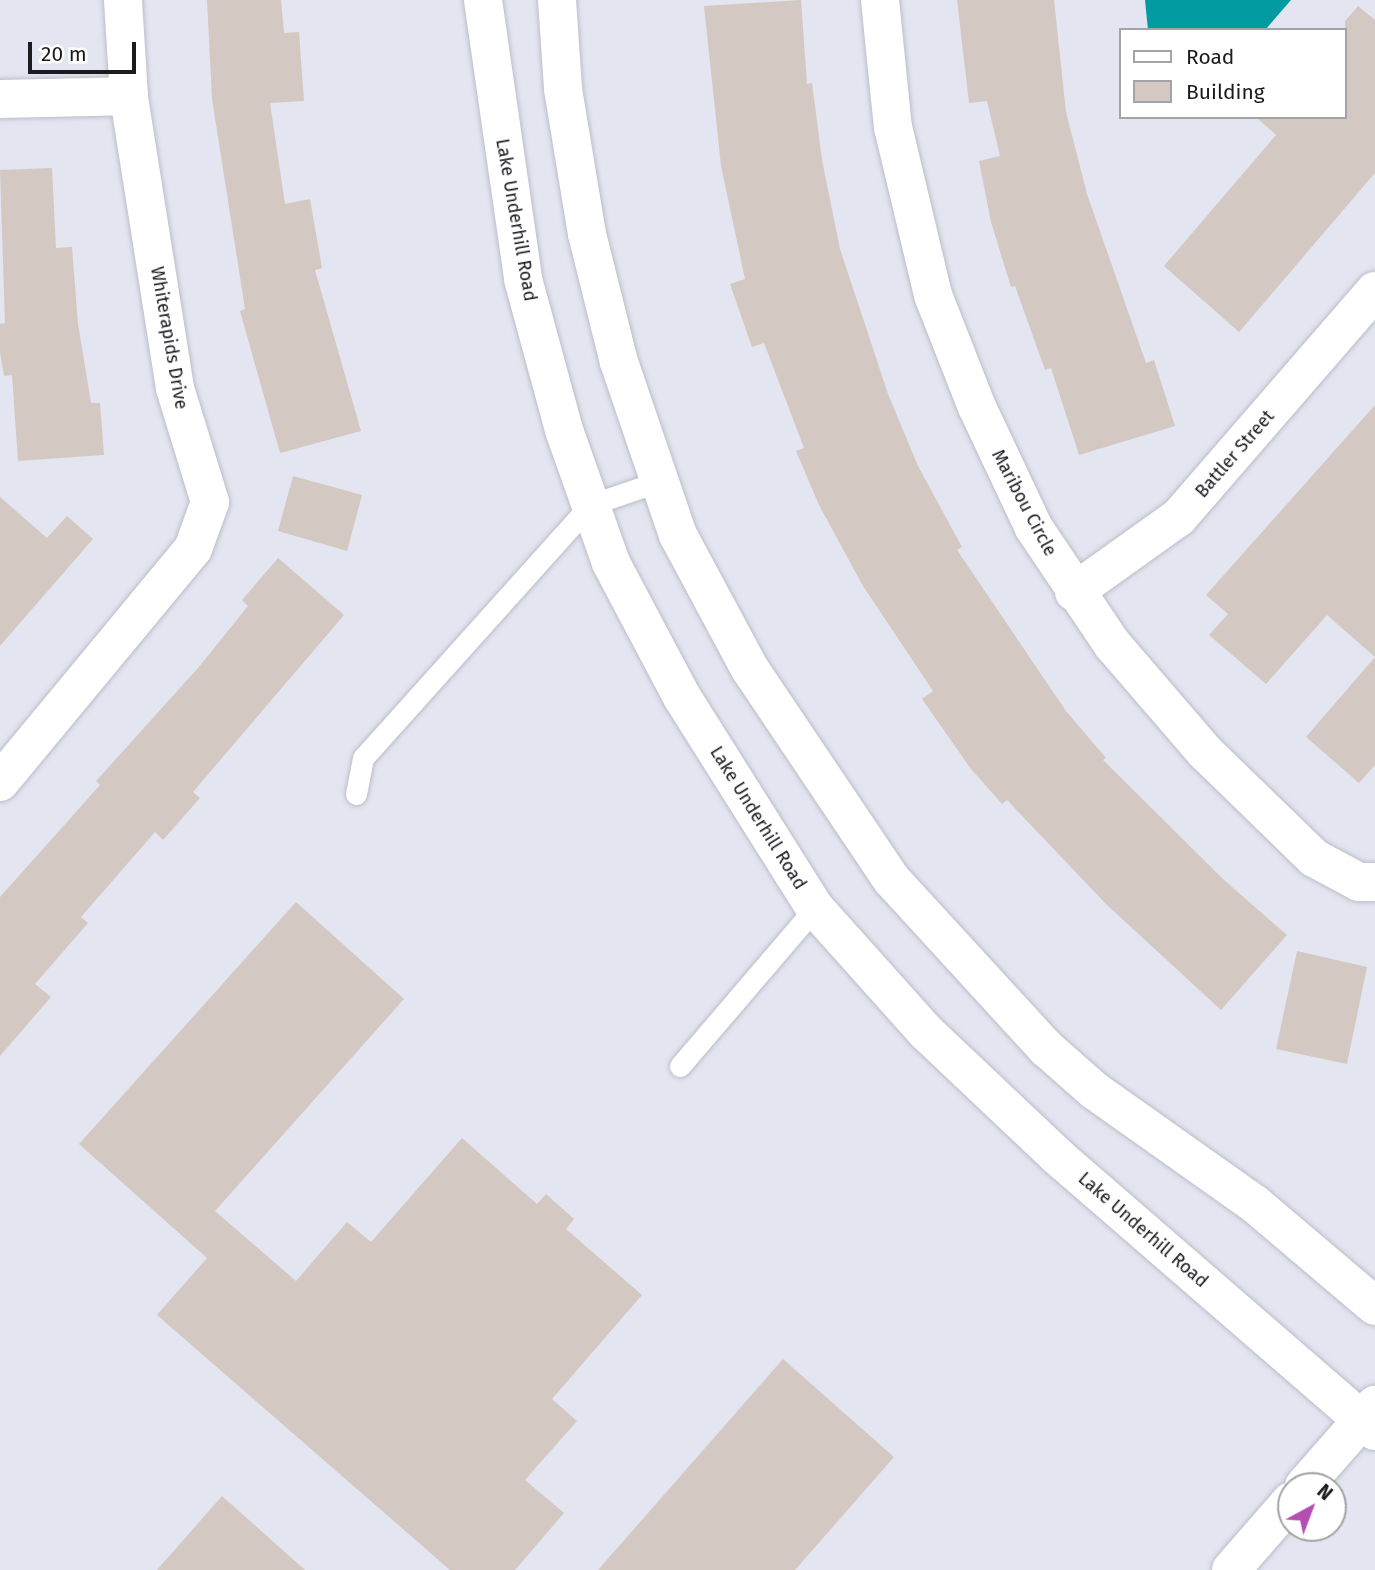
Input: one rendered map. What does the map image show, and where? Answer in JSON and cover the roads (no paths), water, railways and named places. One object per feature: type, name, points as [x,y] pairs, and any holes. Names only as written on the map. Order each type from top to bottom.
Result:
[{"type":"street","name":"Whiterapids Drive","points":[[3,773],[193,549],[210,502],[175,388],[129,96],[123,0]]},
{"type":"street","name":"Lake Underhill Road","points":[[483,0],[523,279],[564,430],[611,563],[682,696],[814,908],[926,1032],[1057,1156],[1371,1418]]},
{"type":"street","points":[[557,0],[563,89],[587,234],[619,362],[678,535],[750,669],[892,880],[1070,1071],[1256,1205],[1375,1307]]},
{"type":"street","name":"Maribou Circle","points":[[880,0],[893,127],[933,295],[1005,470],[1074,592],[1158,701],[1253,802],[1314,858],[1359,882],[1375,882]]},
{"type":"street","points":[[0,99],[129,96]]},
{"type":"street","name":"Battler Street","points":[[1074,592],[1179,517],[1375,291]]},
{"type":"street","points":[[1318,1472],[1371,1418]]},
{"type":"street","points":[[1231,1570],[1277,1517]]},
{"type":"lane","points":[[356,794],[363,758],[590,505],[660,481]]},
{"type":"lane","points":[[680,1066],[814,908]]},
{"type":"water","points":[[1145,0],[1291,0],[1267,28],[1148,28]]}]
